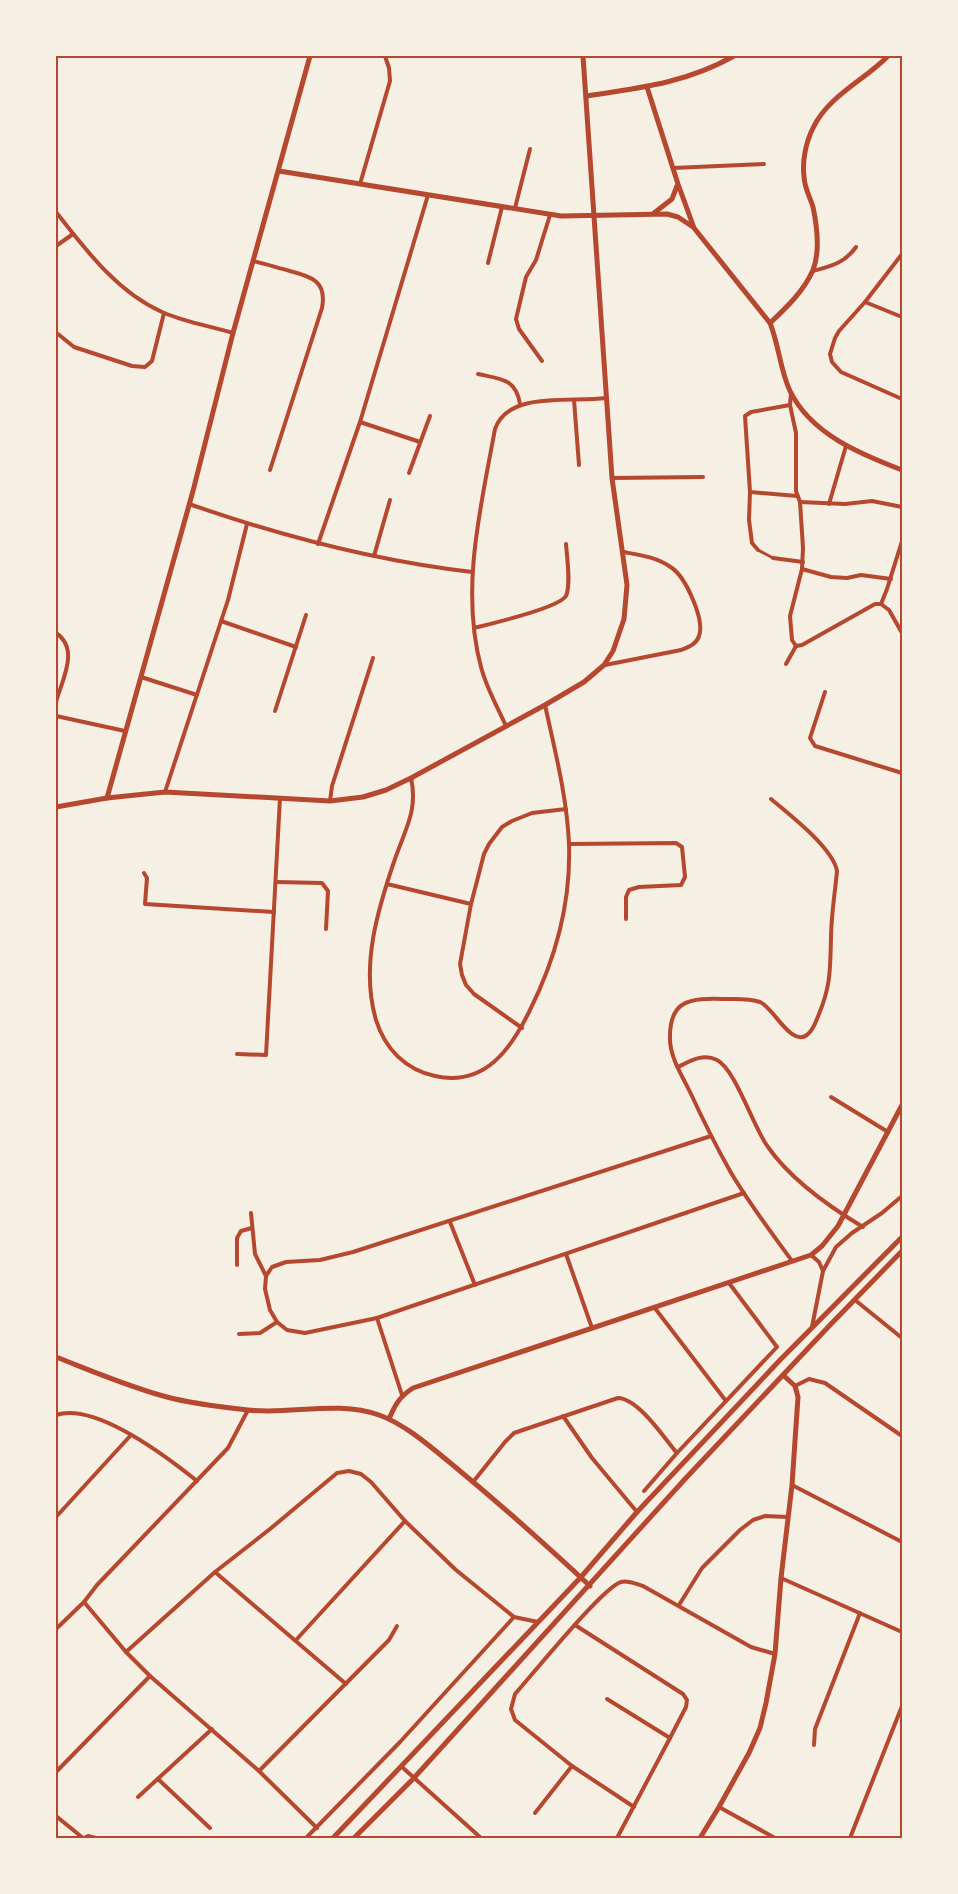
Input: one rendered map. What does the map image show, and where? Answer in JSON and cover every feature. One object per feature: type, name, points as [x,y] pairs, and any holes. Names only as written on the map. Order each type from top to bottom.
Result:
[{"type":"main road","points":[[107,798],[310,56]]},
{"type":"main road","points":[[56,807],[107,798],[165,792],[330,801],[363,797],[386,790],[411,778],[545,705],[584,682],[604,665],[613,651],[624,619],[627,585],[612,478],[583,56]]},
{"type":"main road","points":[[586,96],[647,87],[687,78],[734,56]]},
{"type":"main road","points":[[770,324],[791,303],[812,271],[817,251],[812,206],[804,178],[803,165],[809,138],[822,113],[888,56]]},
{"type":"main road","points":[[647,87],[694,228]]},
{"type":"main road","points":[[279,171],[561,216],[654,213],[678,217],[694,228],[770,324],[791,393],[810,419],[846,446],[903,470]]},
{"type":"main road","points":[[654,213],[672,199],[678,184]]},
{"type":"main road","points":[[389,1419],[397,1401],[412,1388],[811,1255],[822,1246],[844,1216],[903,1105]]},
{"type":"main road","points":[[333,1839],[581,1577],[637,1512],[781,1359],[903,1237]]},
{"type":"main road","points":[[354,1839],[413,1779],[685,1479],[903,1251]]},
{"type":"main road","points":[[56,1357],[169,1398],[248,1410],[284,1412],[326,1408],[364,1410],[389,1419],[440,1455],[473,1482],[590,1586]]},
{"type":"main road","points":[[700,1839],[749,1753],[760,1728],[775,1654],[792,1485],[798,1397],[795,1386],[783,1375]]},
{"type":"street","points":[[360,184],[390,81],[385,56]]},
{"type":"street","points":[[515,208],[530,149]]},
{"type":"street","points":[[673,168],[764,164]]},
{"type":"street","points":[[318,544],[360,423],[428,195]]},
{"type":"street","points":[[488,263],[502,206]]},
{"type":"street","points":[[56,212],[116,281],[149,306],[164,313],[233,333]]},
{"type":"street","points":[[542,362],[519,329],[516,319],[526,277],[536,260],[550,214]]},
{"type":"street","points":[[56,246],[73,234]]},
{"type":"street","points":[[812,271],[842,262],[856,247]]},
{"type":"street","points":[[903,254],[835,338],[830,354],[832,362],[841,372],[903,399]]},
{"type":"street","points":[[254,261],[310,276],[319,284],[323,297],[322,308],[270,470]]},
{"type":"street","points":[[865,302],[903,317]]},
{"type":"street","points":[[58,334],[74,347],[145,368],[152,361],[164,313]]},
{"type":"street","points":[[478,374],[510,383],[515,389],[520,404]]},
{"type":"street","points":[[791,393],[790,405],[796,433],[797,496],[800,502],[803,562],[790,616],[792,640],[796,646]]},
{"type":"street","points":[[506,726],[481,668],[474,628],[472,572],[495,429],[505,414],[520,404],[606,398]]},
{"type":"street","points":[[574,400],[579,465]]},
{"type":"street","points":[[790,405],[751,412],[745,416],[750,492],[749,520],[754,547],[773,558],[803,562]]},
{"type":"street","points":[[409,473],[430,416]]},
{"type":"street","points":[[360,423],[420,442]]},
{"type":"street","points":[[829,504],[846,446]]},
{"type":"street","points":[[612,478],[703,477]]},
{"type":"street","points":[[750,492],[797,496]]},
{"type":"street","points":[[374,556],[390,500]]},
{"type":"street","points":[[800,502],[829,504],[872,501],[903,507]]},
{"type":"street","points":[[189,504],[247,524],[318,544],[426,567],[472,572]]},
{"type":"street","points":[[165,792],[228,600],[247,524]]},
{"type":"street","points":[[881,604],[901,555],[903,541]]},
{"type":"street","points":[[474,628],[538,610],[562,600],[567,590],[566,544]]},
{"type":"street","points":[[604,665],[681,650],[696,641],[700,632],[699,619],[690,593],[680,575],[673,568],[655,559],[623,552]]},
{"type":"street","points":[[802,568],[831,577],[847,578],[861,575],[891,579]]},
{"type":"street","points":[[796,646],[802,645],[875,604],[881,604],[889,610],[903,633]]},
{"type":"street","points":[[275,711],[306,615]]},
{"type":"street","points":[[221,621],[296,647]]},
{"type":"street","points":[[56,633],[67,644],[69,653],[56,702]]},
{"type":"street","points":[[786,664],[796,646]]},
{"type":"street","points":[[330,801],[332,786],[373,658]]},
{"type":"street","points":[[141,677],[197,695]]},
{"type":"street","points":[[825,693],[810,738],[815,746],[903,773]]},
{"type":"street","points":[[411,778],[414,799],[411,816],[387,884],[371,947],[370,990],[376,1019],[384,1040],[407,1065],[425,1074],[446,1078],[466,1077],[487,1068],[497,1060],[522,1028],[552,960],[561,928],[568,887],[569,844],[562,781],[545,705]]},
{"type":"street","points":[[56,716],[125,731]]},
{"type":"street","points":[[237,1054],[266,1055],[280,798]]},
{"type":"street","points":[[771,799],[836,862],[830,983],[813,1028],[807,1035],[799,1038],[783,1026],[770,1008],[753,1000],[700,998],[678,1006],[670,1030],[671,1050],[711,1136],[744,1193],[792,1261]]},
{"type":"street","points":[[522,1028],[474,994],[466,985],[460,964],[471,904],[484,854],[502,827],[532,813],[566,809]]},
{"type":"street","points":[[569,844],[676,843],[682,847],[685,877],[683,883],[677,886],[639,887],[629,890],[626,897],[626,919]]},
{"type":"street","points":[[144,873],[147,878],[145,904],[274,912]]},
{"type":"street","points":[[276,882],[322,883],[328,891],[326,929]]},
{"type":"street","points":[[387,884],[471,904]]},
{"type":"street","points":[[678,1068],[699,1057],[710,1057],[719,1061],[734,1080],[769,1149],[797,1179],[844,1216],[863,1227]]},
{"type":"street","points":[[831,1097],[888,1132]]},
{"type":"street","points":[[266,1276],[272,1268],[286,1262],[320,1260],[450,1222],[711,1136]]},
{"type":"street","points":[[251,1214],[255,1254],[266,1276],[265,1289],[270,1310],[277,1322],[287,1330],[305,1333],[377,1318],[744,1193]]},
{"type":"street","points":[[811,1331],[824,1271],[836,1247],[903,1196]]},
{"type":"street","points":[[450,1222],[475,1285]]},
{"type":"street","points":[[237,1265],[237,1238],[241,1231],[252,1228]]},
{"type":"street","points":[[566,1254],[592,1328]]},
{"type":"street","points":[[811,1255],[824,1271]]},
{"type":"street","points":[[644,1491],[777,1347],[728,1282]]},
{"type":"street","points":[[855,1300],[903,1338]]},
{"type":"street","points":[[654,1307],[726,1401]]},
{"type":"street","points":[[377,1318],[402,1395]]},
{"type":"street","points":[[239,1334],[260,1334],[277,1322]]},
{"type":"street","points":[[795,1386],[809,1379],[825,1383],[903,1436]]},
{"type":"street","points":[[473,1482],[504,1442],[514,1433],[612,1399],[624,1398],[632,1402],[677,1453]]},
{"type":"street","points":[[56,1629],[228,1448],[248,1410]]},
{"type":"street","points":[[56,1414],[94,1418],[131,1435],[161,1452],[197,1480]]},
{"type":"street","points":[[563,1416],[592,1458],[637,1512]]},
{"type":"street","points":[[56,1517],[131,1435]]},
{"type":"street","points":[[126,1652],[215,1572],[337,1473],[349,1471],[361,1474],[371,1482],[405,1521],[456,1570],[514,1617],[538,1623]]},
{"type":"street","points":[[792,1485],[903,1542]]},
{"type":"street","points":[[679,1605],[702,1568],[740,1530],[753,1520],[765,1516],[788,1517]]},
{"type":"street","points":[[296,1640],[405,1521]]},
{"type":"street","points":[[215,1572],[346,1684]]},
{"type":"street","points":[[781,1578],[903,1632]]},
{"type":"street","points":[[634,1807],[572,1766],[515,1720],[511,1709],[515,1694],[575,1625],[612,1586],[621,1582],[630,1582],[643,1586],[679,1605],[751,1647],[775,1654]]},
{"type":"street","points":[[84,1602],[126,1652],[150,1676],[259,1771],[318,1828]]},
{"type":"street","points":[[814,1745],[814,1729],[860,1613]]},
{"type":"street","points":[[306,1839],[400,1743],[514,1617]]},
{"type":"street","points":[[575,1625],[682,1694],[687,1700],[686,1707],[617,1839]]},
{"type":"street","points":[[259,1771],[389,1641],[397,1626]]},
{"type":"street","points":[[56,1772],[150,1676]]},
{"type":"street","points":[[607,1699],[670,1738]]},
{"type":"street","points":[[850,1839],[903,1706]]},
{"type":"street","points":[[138,1797],[212,1729]]},
{"type":"street","points":[[535,1813],[572,1766]]},
{"type":"street","points":[[402,1767],[481,1839]]},
{"type":"street","points":[[158,1779],[210,1828]]},
{"type":"street","points":[[719,1807],[775,1839]]},
{"type":"street","points":[[56,1816],[83,1839],[88,1836],[96,1839]]}]
